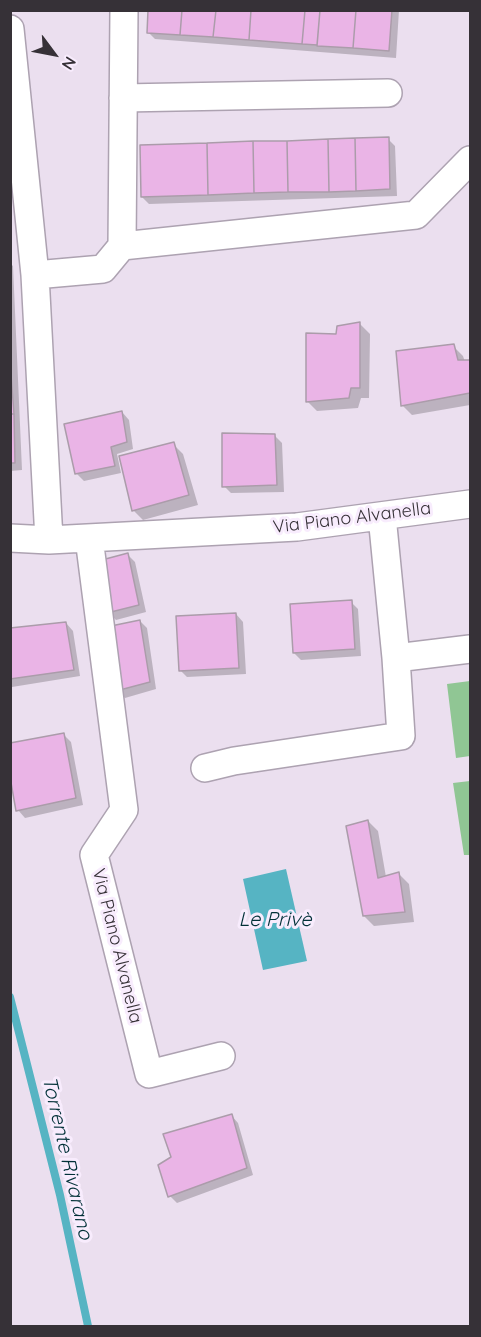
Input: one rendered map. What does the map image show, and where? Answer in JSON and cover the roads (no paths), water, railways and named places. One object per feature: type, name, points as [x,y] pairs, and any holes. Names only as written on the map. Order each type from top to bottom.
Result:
[{"type":"street","points":[[35,275],[103,269],[122,246],[124,10]]},
{"type":"street","points":[[10,29],[35,275],[49,540]]},
{"type":"street","points":[[123,98],[388,93]]},
{"type":"street","points":[[122,246],[416,215],[471,160]]},
{"type":"street","name":"Via Piano Alvanella","points":[[10,538],[49,540],[297,527],[471,504]]},
{"type":"street","points":[[205,768],[234,760],[401,736],[382,516]]},
{"type":"street","name":"Via Piano Alvanella","points":[[89,538],[124,810],[94,855],[149,1074],[221,1056]]},
{"type":"street","points":[[396,658],[471,649]]},
{"type":"water","name":"Le Privè","points":[[286,869],[307,961],[263,970],[243,879]]},
{"type":"waterway","name":"Torrente Rivarano","points":[[10,997],[60,1195],[88,1326]]}]
